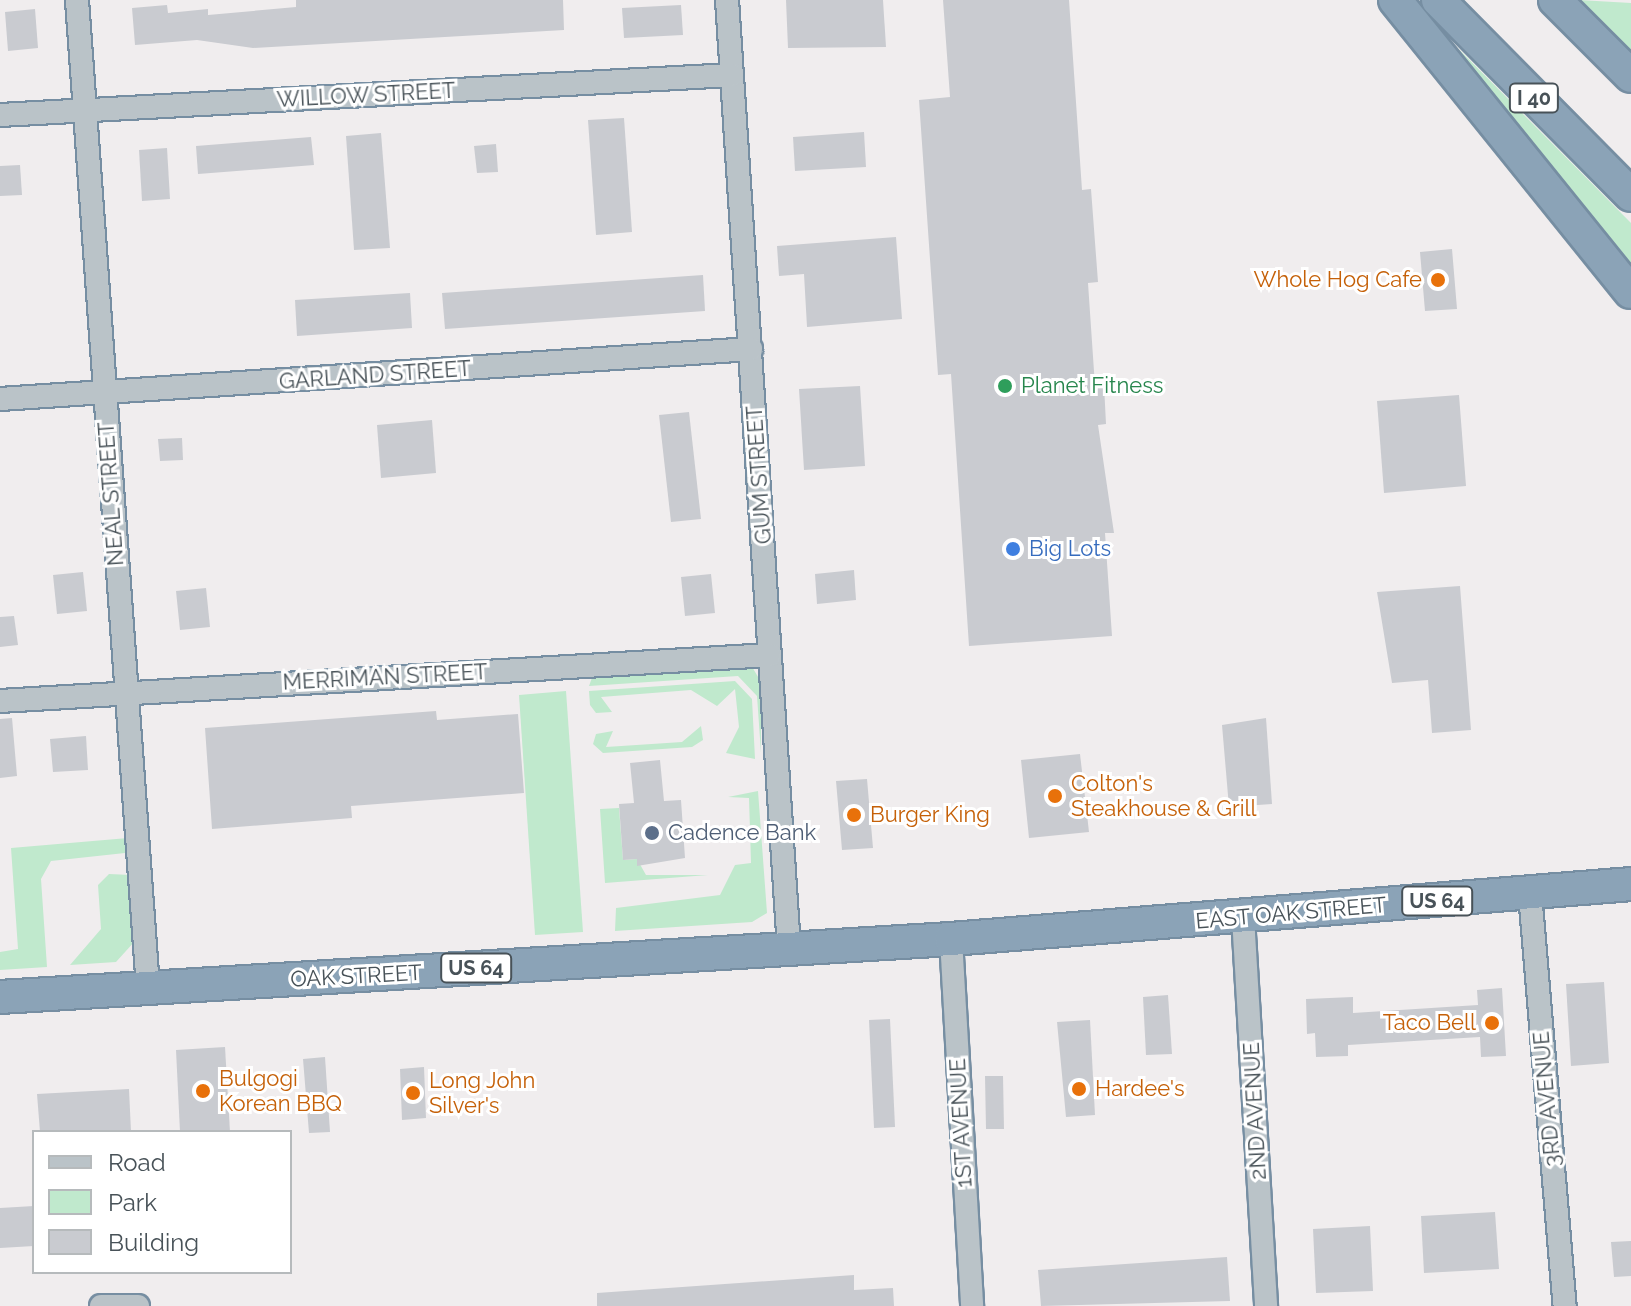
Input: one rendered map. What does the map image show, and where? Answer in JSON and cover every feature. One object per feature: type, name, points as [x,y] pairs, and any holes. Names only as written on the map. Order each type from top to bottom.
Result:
[{"type":"highway","points":[[1395,0],[1631,292]]},
{"type":"highway","name":"I 40","points":[[1438,0],[1631,195]]},
{"type":"highway","points":[[1555,0],[1631,76]]},
{"type":"highway","name":"EAST OAK STREET","points":[[951,939],[1631,884]]},
{"type":"highway","name":"OAK STREET","points":[[0,997],[951,939]]},
{"type":"street","name":"NEAL STREET","points":[[77,0],[148,988]]},
{"type":"street","name":"GUM STREET","points":[[727,0],[789,949]]},
{"type":"street","name":"WILLOW STREET","points":[[0,115],[732,75]]},
{"type":"street","name":"GARLAND STREET","points":[[0,399],[751,349]]},
{"type":"street","name":"MERRIMAN STREET","points":[[0,701],[770,655]]},
{"type":"street","name":"3RD AVENUE","points":[[1530,893],[1565,1306]]},
{"type":"street","name":"2ND AVENUE","points":[[1243,917],[1266,1306]]},
{"type":"street","name":"1ST AVENUE","points":[[951,939],[972,1306]]},
{"type":"street","points":[[101,1306],[138,1305]]},
{"type":"green space","points":[[1579,0],[1631,3],[1631,52]]},
{"type":"green space","points":[[1424,14],[1631,223],[1631,282]]},
{"type":"green space","points":[[751,665],[761,682],[761,753],[757,696],[738,676],[589,686],[593,675]]},
{"type":"green space","points":[[735,681],[752,699],[755,759],[726,753],[739,727],[735,689],[717,706],[691,690],[601,697],[612,712],[596,713],[590,705],[589,691]]},
{"type":"green space","points":[[566,691],[583,932],[535,935],[519,695]]},
{"type":"green space","points":[[701,726],[703,740],[692,747],[603,753],[593,744],[596,734],[613,731],[606,747],[682,742]]},
{"type":"green space","points":[[758,791],[767,913],[752,922],[615,931],[616,908],[720,895],[735,865],[751,863],[749,798],[728,797]]},
{"type":"green space","points":[[619,808],[623,860],[637,859],[646,875],[708,875],[605,883],[600,809]]},
{"type":"green space","points":[[128,838],[125,853],[51,861],[41,879],[47,967],[0,970],[0,952],[18,949],[11,848]]},
{"type":"green space","points":[[109,874],[131,875],[135,941],[116,962],[70,965],[101,929],[98,885]]},
{"type":"building","points":[[296,0],[563,0],[564,30],[253,48],[197,40],[135,45],[132,8],[167,5],[168,13],[208,9],[208,15],[296,7]]},
{"type":"building","points":[[786,0],[883,0],[886,47],[788,48]]},
{"type":"building","points":[[943,0],[1069,0],[1082,190],[1091,189],[1098,282],[1088,283],[1095,386],[1104,385],[1106,424],[1098,425],[1114,533],[1105,533],[1112,636],[969,646],[951,374],[938,375],[919,100],[950,97]]},
{"type":"building","points":[[681,5],[683,35],[624,38],[622,8]]},
{"type":"building","points":[[35,9],[38,48],[8,51],[5,12]]},
{"type":"building","points":[[624,118],[632,232],[596,235],[588,120]]},
{"type":"building","points":[[864,132],[866,167],[795,171],[793,137]]},
{"type":"building","points":[[381,133],[390,248],[354,250],[346,136]]},
{"type":"building","points":[[311,137],[314,165],[198,174],[196,146]]},
{"type":"building","points":[[496,144],[498,172],[477,173],[474,146]]},
{"type":"building","points":[[167,148],[170,199],[142,201],[139,150]]},
{"type":"building","points":[[20,165],[22,195],[0,196],[0,166]]},
{"type":"building","points":[[896,237],[902,319],[807,327],[804,274],[779,276],[777,246]]},
{"type":"building","name":"Whole Hog Cafe","points":[[1452,249],[1457,309],[1425,311],[1420,252]]},
{"type":"building","points":[[703,275],[705,311],[445,329],[442,293]]},
{"type":"building","points":[[410,293],[412,328],[297,336],[295,300]]},
{"type":"building","points":[[860,386],[865,466],[804,470],[799,389]]},
{"type":"building","points":[[1459,395],[1466,486],[1384,493],[1377,401]]},
{"type":"building","points":[[689,412],[701,519],[671,522],[659,415]]},
{"type":"building","points":[[432,420],[436,473],[381,478],[377,425]]},
{"type":"building","points":[[182,438],[183,460],[160,461],[158,439]]},
{"type":"building","points":[[854,570],[856,600],[817,604],[815,574]]},
{"type":"building","points":[[83,572],[87,611],[57,614],[53,575]]},
{"type":"building","points":[[711,574],[715,613],[685,616],[681,577]]},
{"type":"building","points":[[1460,586],[1471,730],[1432,733],[1428,680],[1392,683],[1377,592]]},
{"type":"building","points":[[206,588],[210,627],[180,630],[176,591]]},
{"type":"building","points":[[14,616],[18,645],[0,647],[0,617]]},
{"type":"building","points":[[436,711],[437,720],[518,714],[524,793],[351,806],[352,818],[212,829],[205,728]]},
{"type":"building","points":[[12,718],[17,776],[0,778],[0,719]]},
{"type":"building","points":[[1266,718],[1272,804],[1229,807],[1222,725]]},
{"type":"building","points":[[86,736],[88,770],[53,772],[50,739]]},
{"type":"building","name":"Colton's Steakhouse & Grill","points":[[1080,754],[1089,832],[1029,838],[1021,760]]},
{"type":"building","name":"Cadence Bank","points":[[660,760],[664,801],[681,800],[685,858],[637,866],[637,859],[623,860],[619,804],[634,803],[630,763]]},
{"type":"building","name":"Burger King","points":[[867,779],[873,848],[842,850],[836,781]]},
{"type":"building","points":[[1604,982],[1609,1063],[1571,1066],[1566,984]]},
{"type":"building","points":[[1502,988],[1506,1056],[1481,1057],[1480,1037],[1348,1045],[1348,1056],[1316,1057],[1315,1033],[1307,1034],[1306,999],[1353,997],[1353,1013],[1478,1005],[1477,990]]},
{"type":"building","points":[[1168,995],[1172,1054],[1146,1055],[1143,997]]},
{"type":"building","points":[[890,1019],[895,1127],[874,1128],[869,1020]]},
{"type":"building","name":"Hardee's","points":[[1090,1020],[1095,1115],[1066,1117],[1057,1022]]},
{"type":"building","name":"Bulgogi Korean BBQ","points":[[225,1047],[230,1130],[180,1130],[176,1050]]},
{"type":"building","points":[[325,1057],[330,1132],[309,1133],[303,1059]]},
{"type":"building","name":"Long John Silver's","points":[[424,1067],[426,1118],[402,1120],[400,1069]]},
{"type":"building","points":[[985,1076],[1003,1076],[1004,1129],[986,1129]]},
{"type":"building","points":[[129,1089],[131,1130],[40,1130],[37,1094]]},
{"type":"building","points":[[32,1206],[32,1246],[0,1248],[0,1208]]},
{"type":"building","points":[[1495,1212],[1499,1269],[1424,1273],[1421,1216]]},
{"type":"building","points":[[1370,1226],[1373,1291],[1316,1293],[1313,1229]]},
{"type":"building","points":[[1631,1241],[1631,1276],[1614,1277],[1611,1242]]},
{"type":"building","points":[[1227,1257],[1230,1301],[1041,1306],[1038,1270]]},
{"type":"building","points":[[854,1275],[854,1290],[893,1288],[894,1306],[597,1306],[597,1293]]},
{"type":"place","name":"Whole Hog Cafe","points":[[1438,280]]},
{"type":"place","name":"Planet Fitness","points":[[1005,386]]},
{"type":"place","name":"Big Lots","points":[[1013,549]]},
{"type":"place","name":"Colton's Steakhouse & Grill","points":[[1055,796]]},
{"type":"place","name":"Burger King","points":[[854,815]]},
{"type":"place","name":"Cadence Bank","points":[[652,833]]},
{"type":"place","name":"Taco Bell","points":[[1492,1023]]},
{"type":"place","name":"Hardee's","points":[[1079,1089]]},
{"type":"place","name":"Bulgogi Korean BBQ","points":[[203,1091]]},
{"type":"place","name":"Long John Silver's","points":[[413,1093]]}]
